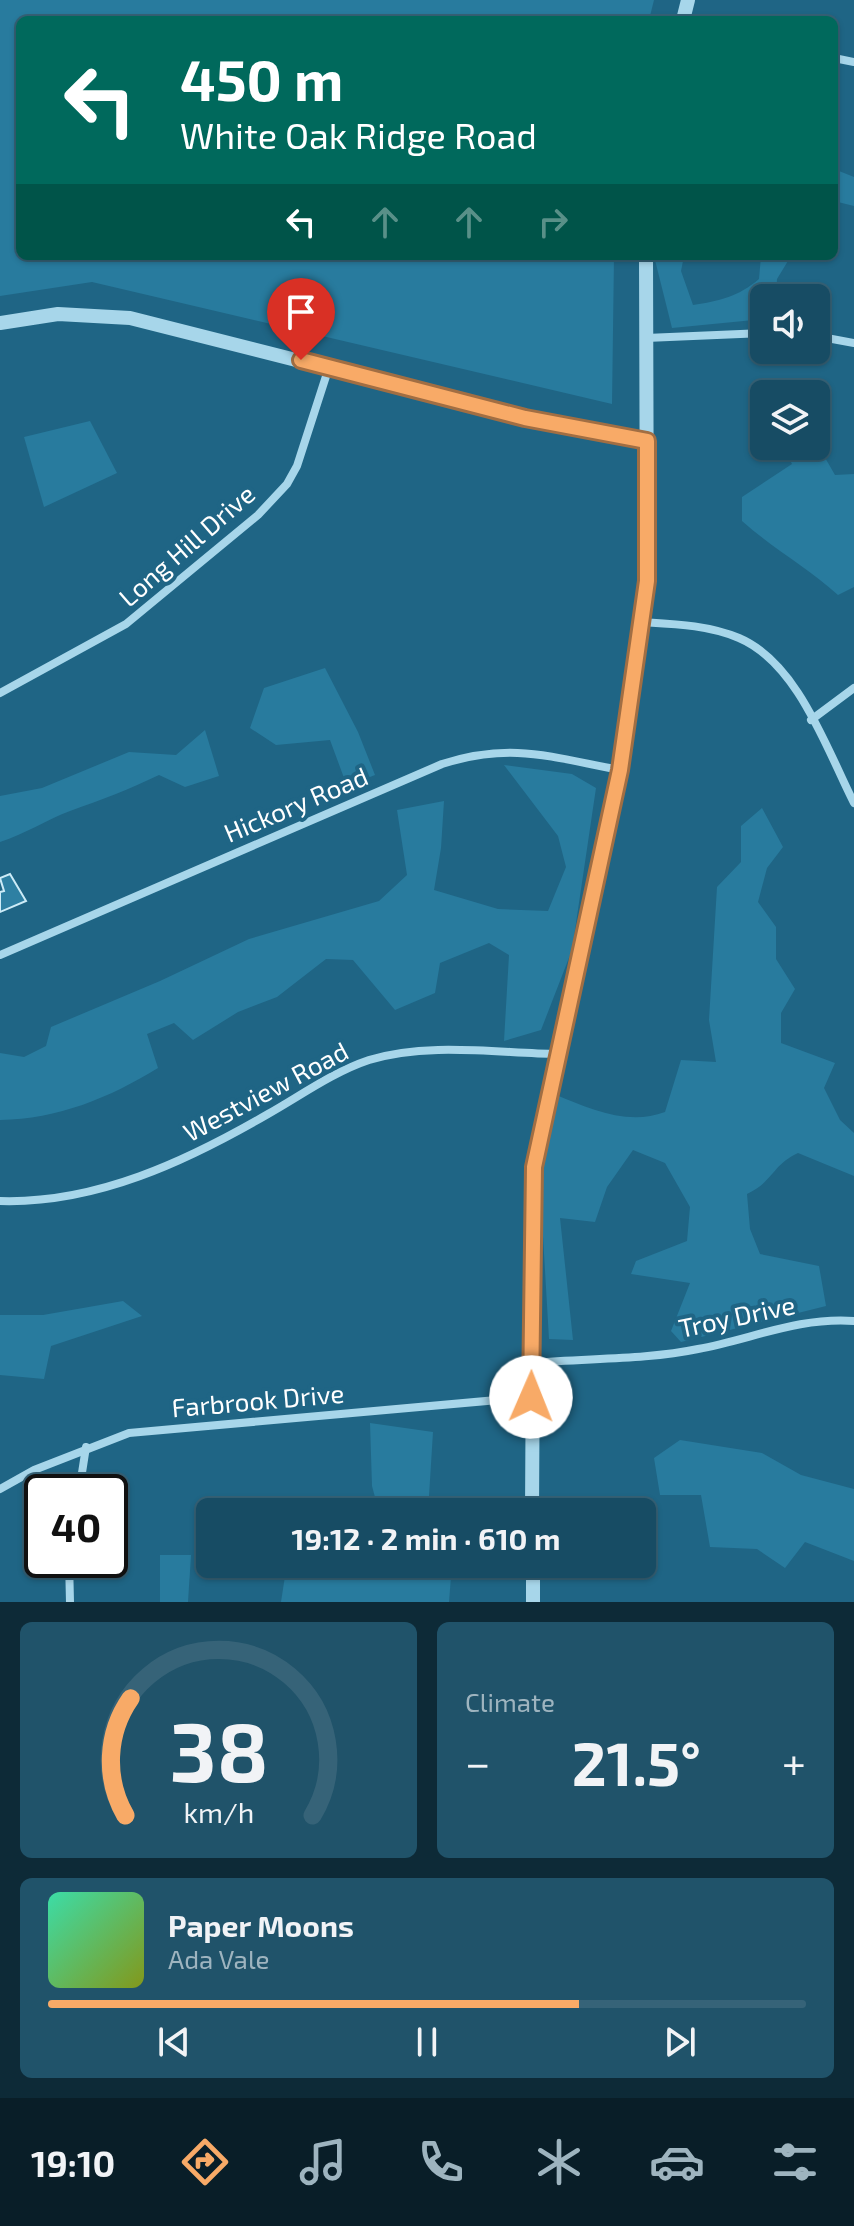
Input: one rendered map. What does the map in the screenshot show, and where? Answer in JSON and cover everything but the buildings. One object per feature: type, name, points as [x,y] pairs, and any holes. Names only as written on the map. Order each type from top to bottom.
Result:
[{"type":"street","points":[[532,1498],[534,1167],[620,770],[647,581],[646,260]]},
{"type":"street","points":[[0,323],[58,314],[110,315],[163,324],[525,418],[647,441]]},
{"type":"street","points":[[645,338],[750,334]]},
{"type":"street","points":[[830,339],[854,343]]},
{"type":"street","name":"Long Hill Drive","points":[[0,693],[126,624],[258,515],[287,484],[297,466],[329,367]]},
{"type":"street","points":[[641,622],[712,630],[759,649],[775,662],[794,687],[854,803]]},
{"type":"street","points":[[811,720],[854,688]]},
{"type":"street","name":"Hickory Road","points":[[0,955],[428,770],[473,754],[512,749],[620,770]]},
{"type":"street","name":"Westview Road","points":[[0,1201],[67,1196],[124,1182],[208,1149],[342,1072],[370,1060],[409,1052],[557,1054]]},
{"type":"street","name":"Troy Drive","points":[[532,1363],[696,1350],[796,1323],[826,1319],[854,1321]]},
{"type":"street","name":"Farbrook Drive","points":[[0,1489],[86,1447],[129,1433],[531,1397]]},
{"type":"street","points":[[82,1474],[86,1447]]},
{"type":"street","points":[[69,1578],[70,1602]]},
{"type":"street","points":[[533,1578],[533,1602]]},
{"type":"shaded area","points":[[0,0],[654,0],[650,16],[16,16],[16,260],[614,260],[612,404],[92,282],[0,296]]},
{"type":"shaded area","points":[[838,171],[854,177],[854,206],[838,202]]},
{"type":"shaded area","points":[[655,260],[683,260],[681,271],[693,305],[728,297],[750,286],[750,320],[672,328]]},
{"type":"shaded area","points":[[761,260],[789,260],[777,284],[752,284],[759,279]]},
{"type":"shaded area","points":[[90,421],[117,473],[44,507],[24,437]]},
{"type":"shaded area","points":[[790,460],[826,460],[835,475],[854,474],[854,587],[838,595],[742,521],[742,497],[792,464]]},
{"type":"shaded area","points":[[325,668],[358,732],[375,775],[347,786],[330,740],[276,745],[250,728],[264,688]]},
{"type":"shaded area","points":[[205,730],[219,776],[185,787],[159,775],[0,842],[0,796],[42,788],[129,752],[176,755]]},
{"type":"shaded area","points":[[504,765],[572,774],[596,788],[572,950],[541,1030],[504,1041],[509,955],[489,943],[440,963],[435,993],[395,1010],[353,960],[326,959],[277,997],[238,1012],[193,1040],[174,1023],[147,1034],[158,1068],[121,1089],[63,1111],[0,1120],[0,1053],[24,1057],[46,1046],[51,1027],[249,939],[379,901],[407,875],[397,810],[444,801],[434,890],[498,909],[548,911],[566,867],[558,836]]},
{"type":"shaded area","points":[[762,808],[783,847],[767,868],[758,902],[776,927],[776,959],[795,989],[781,1013],[781,1043],[835,1063],[824,1088],[840,1120],[854,1133],[854,1176],[798,1153],[747,1194],[750,1229],[760,1254],[819,1266],[826,1306],[681,1342],[671,1331],[690,1283],[631,1274],[636,1261],[687,1241],[690,1207],[665,1163],[633,1150],[607,1187],[595,1222],[560,1218],[573,1340],[549,1339],[540,1185],[554,1094],[609,1114],[651,1116],[665,1112],[681,1060],[716,1062],[709,1020],[717,887],[741,862],[741,826]]},
{"type":"shaded area","points":[[123,1301],[142,1316],[51,1346],[44,1379],[0,1375],[0,1315],[43,1315]]},
{"type":"shaded area","points":[[370,1423],[433,1432],[430,1498],[375,1498]]},
{"type":"shaded area","points":[[680,1440],[762,1453],[801,1475],[854,1489],[854,1561],[805,1542],[785,1568],[757,1549],[710,1547],[701,1495],[660,1495],[654,1458]]},
{"type":"shaded area","points":[[160,1555],[191,1555],[188,1602],[160,1602]]},
{"type":"shaded area","points":[[285,1578],[451,1578],[449,1602],[281,1602]]},
{"type":"route","points":[[301,360],[525,418],[647,441],[647,581],[620,770],[565,1012],[534,1167],[531,1397]]}]
